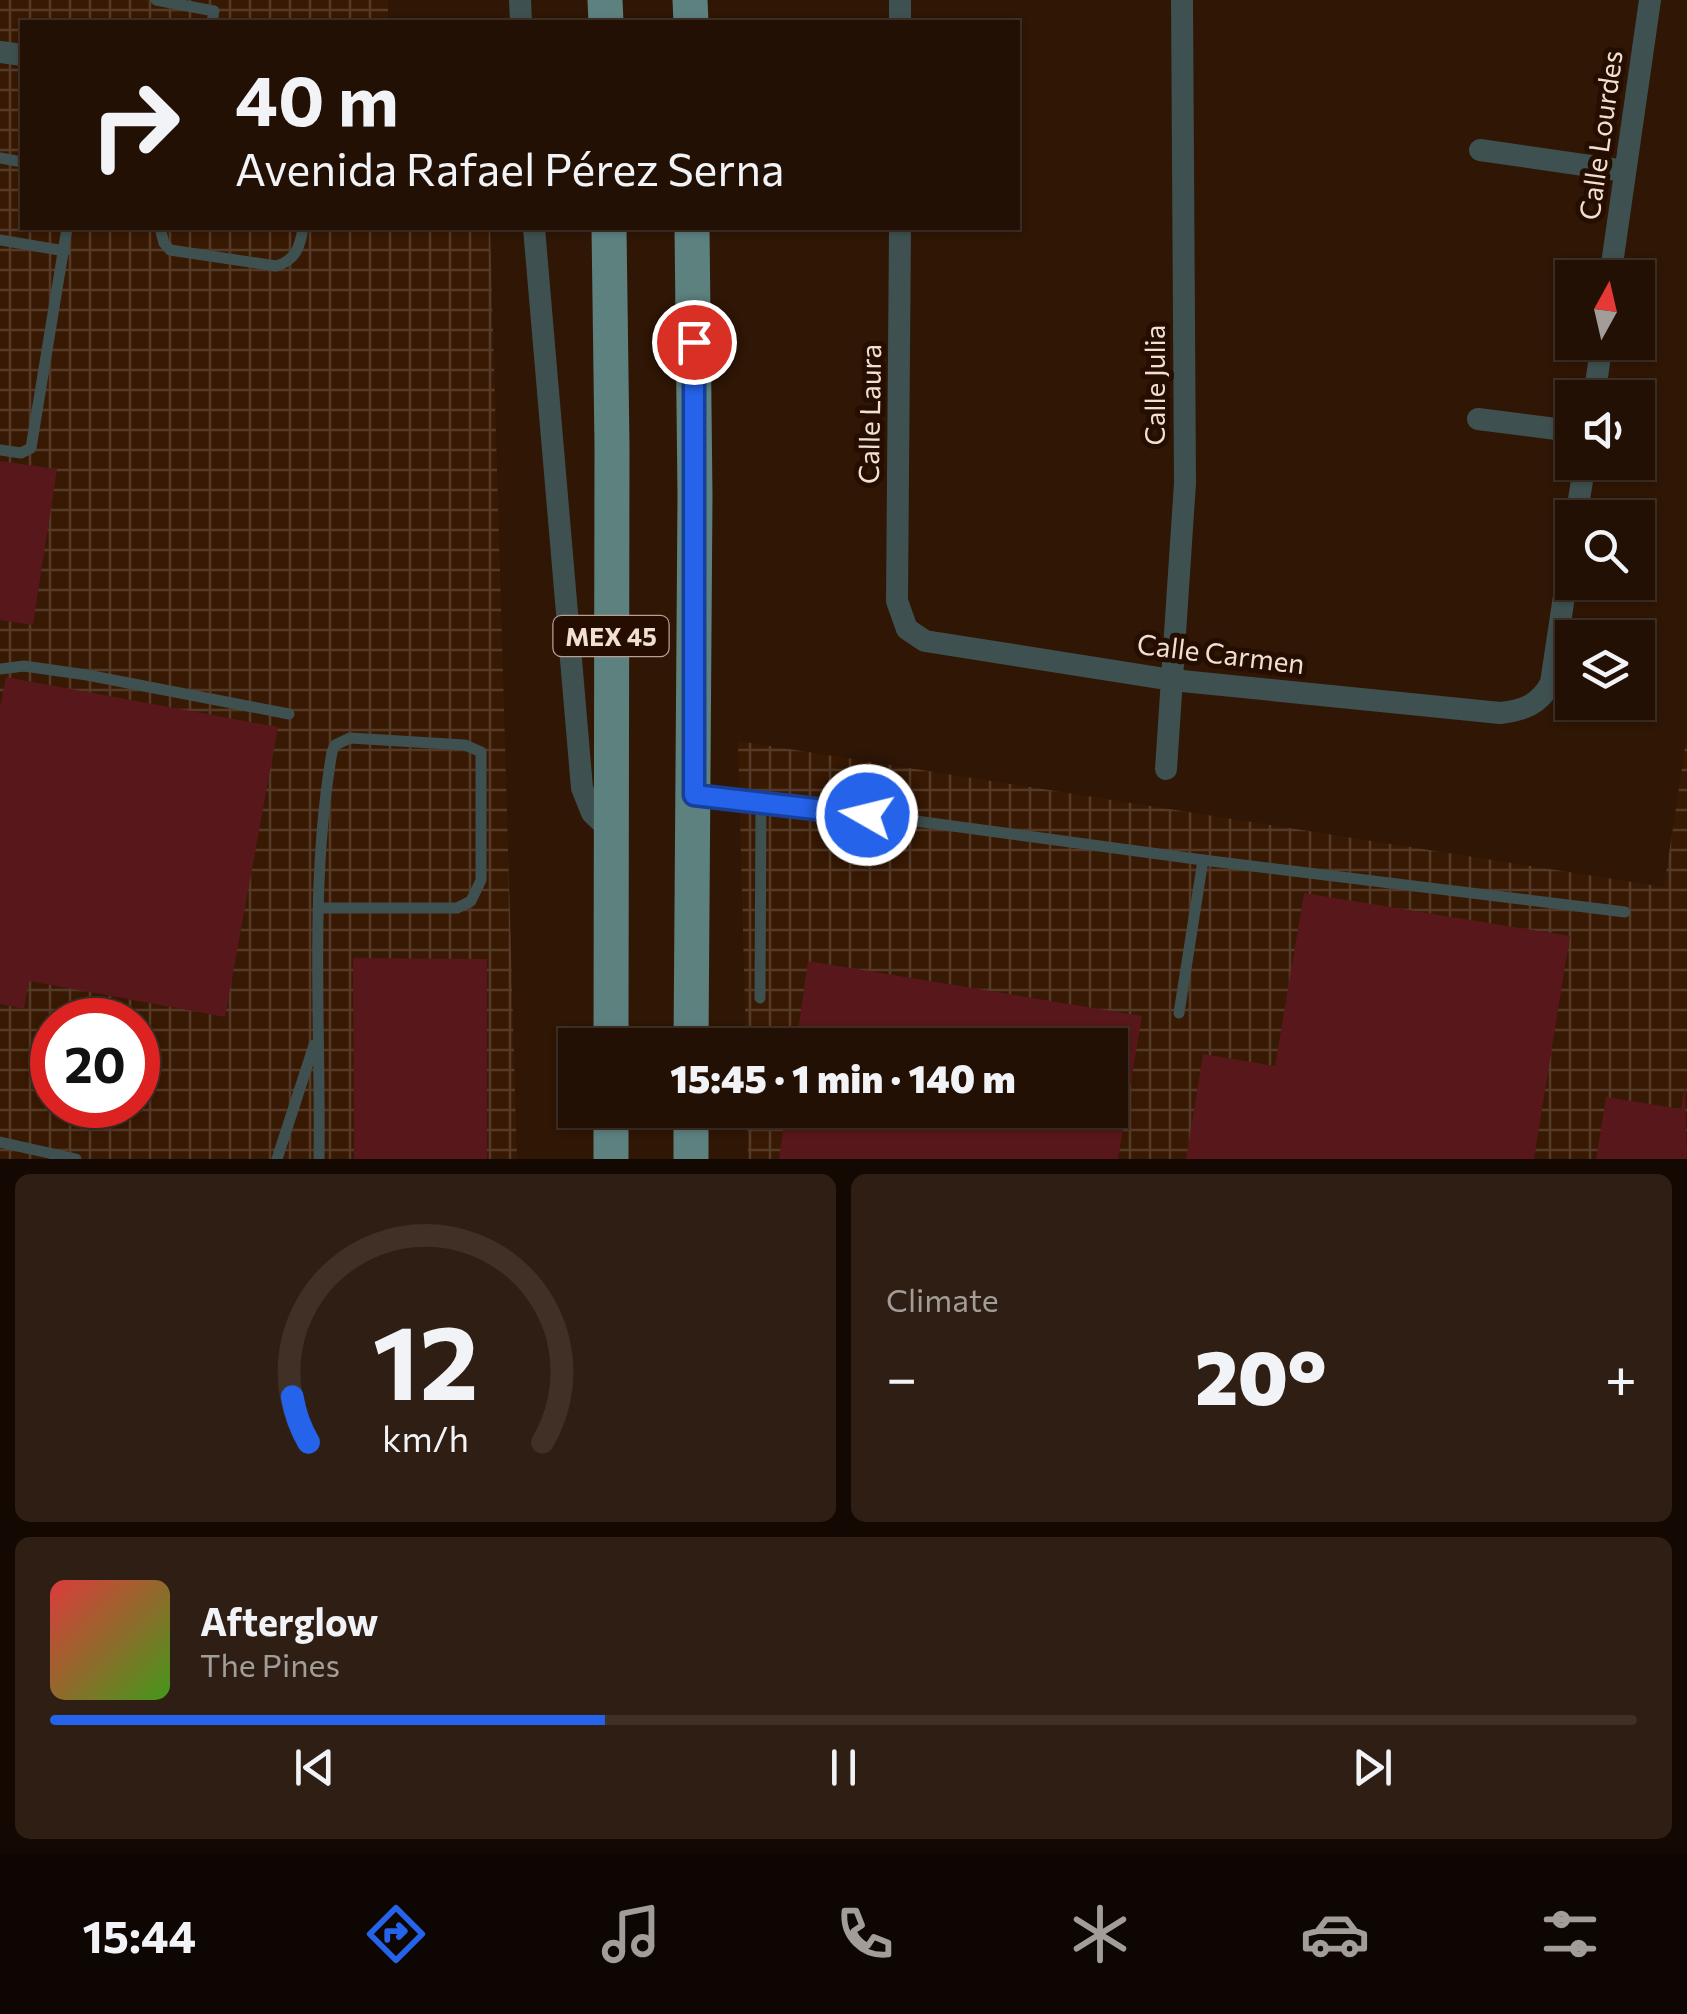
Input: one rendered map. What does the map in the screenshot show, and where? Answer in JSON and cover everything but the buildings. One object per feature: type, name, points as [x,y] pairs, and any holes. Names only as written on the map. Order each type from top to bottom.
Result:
[{"type":"main road","name":"MEX 45","points":[[608,230],[612,446],[611,1028]]},
{"type":"main road","name":"MEX 45","points":[[692,230],[692,1028]]},
{"type":"main road","points":[[611,1128],[611,1159]]},
{"type":"main road","points":[[691,1128],[691,1159]]},
{"type":"street","name":"Calle Julia","points":[[1166,770],[1184,483],[1182,0]]},
{"type":"street","name":"Calle Lourdes","points":[[1613,260],[1650,0]]},
{"type":"street","points":[[1480,150],[1625,172]]},
{"type":"street","points":[[534,230],[582,788],[592,813],[610,830]]},
{"type":"street","name":"Calle Laura","points":[[897,601],[900,230]]},
{"type":"street","points":[[1478,419],[1555,429]]},
{"type":"street","name":"Calle Carmen","points":[[897,601],[908,629],[926,641],[1172,680],[1500,713],[1530,706],[1544,696],[1551,684],[1564,600]]},
{"type":"lane","points":[[156,0],[191,2],[214,10],[212,20]]},
{"type":"lane","points":[[0,450],[21,453],[30,448],[67,230]]},
{"type":"lane","points":[[161,230],[170,250],[276,266],[296,253],[302,230]]},
{"type":"lane","points":[[0,240],[64,251]]},
{"type":"lane","points":[[0,669],[24,666],[87,675],[288,714]]},
{"type":"lane","points":[[319,908],[457,908],[471,901],[480,880],[481,752],[465,746],[350,738],[335,744],[323,804],[319,908],[317,1036],[319,1159]]},
{"type":"lane","points":[[694,795],[761,800],[1625,912]]},
{"type":"lane","points":[[760,998],[761,800]]},
{"type":"lane","points":[[1179,1013],[1203,860]]},
{"type":"lane","points":[[278,1159],[317,1036]]},
{"type":"lane","points":[[0,1142],[76,1159]]},
{"type":"shaded area","points":[[0,0],[388,0],[388,20],[20,20],[20,230],[490,230],[517,1159],[0,1159]]},
{"type":"shaded area","points":[[1687,735],[1687,1159],[748,1159],[747,1128],[1128,1128],[1128,1028],[746,1028],[738,741],[1664,887]]},
{"type":"route","points":[[694,342],[694,795],[867,815]]}]
